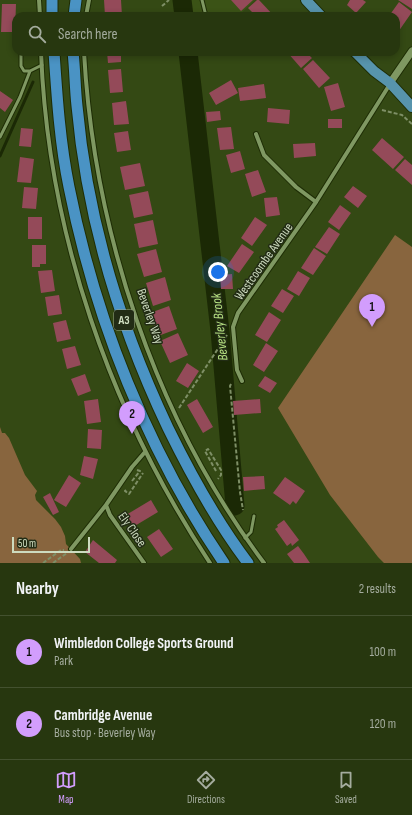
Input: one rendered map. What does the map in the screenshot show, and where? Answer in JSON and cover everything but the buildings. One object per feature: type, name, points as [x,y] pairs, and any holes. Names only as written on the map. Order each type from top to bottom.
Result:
[{"type":"highway","points":[[52,0],[52,12]]},
{"type":"highway","points":[[72,0],[73,12]]},
{"type":"highway","points":[[74,12],[76,0]]},
{"type":"highway","name":"A3","points":[[54,56],[58,107],[69,188],[95,292],[114,348],[156,444],[209,542],[224,563]]},
{"type":"highway","name":"Beverley Way","points":[[73,56],[77,106],[89,185],[99,234],[114,289],[132,344],[155,400],[185,463],[230,539],[248,563]]},
{"type":"main road","points":[[306,0],[317,12]]},
{"type":"main road","points":[[359,56],[374,71],[390,83],[412,107]]},
{"type":"street","points":[[39,0],[40,12]]},
{"type":"street","points":[[87,12],[89,0]]},
{"type":"street","points":[[390,83],[412,51]]},
{"type":"street","points":[[41,56],[46,122],[63,223],[94,331],[117,390],[145,452],[177,511],[210,563]]},
{"type":"street","name":"Beverley Way","points":[[84,56],[90,115],[104,204],[112,241],[138,325],[175,414],[207,477],[245,538],[264,563]]},
{"type":"street","name":"Westcoombe Avenue","points":[[242,381],[237,370],[233,327],[238,313],[316,202],[390,83]]},
{"type":"street","points":[[256,134],[264,155],[296,187],[316,202]]},
{"type":"street","points":[[71,549],[106,505],[132,467],[145,452]]},
{"type":"street","name":"Ely Close","points":[[106,505],[110,515],[144,563]]},
{"type":"lane","points":[[202,0],[205,12]]},
{"type":"lane","points":[[20,56],[21,66],[24,71],[30,71],[42,65]]},
{"type":"lane","points":[[0,137],[20,97],[30,71]]},
{"type":"lane","points":[[245,538],[251,532],[254,516]]},
{"type":"path","points":[[162,6],[169,0]]},
{"type":"path","points":[[376,107],[383,111],[402,115],[412,124]]},
{"type":"path","points":[[175,414],[225,337]]},
{"type":"path","points":[[231,384],[238,477],[243,510]]},
{"type":"path","points":[[216,472],[205,451],[208,449],[221,470],[221,475],[216,480]]},
{"type":"path","points":[[140,471],[125,491],[129,494],[143,473]]},
{"type":"path","points":[[43,563],[61,550],[71,549]]},
{"type":"path","points":[[53,563],[71,549]]},
{"type":"shaded area","points":[[184,0],[255,0],[242,12],[186,12]]},
{"type":"shaded area","points":[[395,235],[412,247],[412,563],[384,563],[378,557],[330,495],[278,408]]},
{"type":"shaded area","points":[[0,427],[2,433],[5,433],[9,438],[25,475],[37,491],[35,495],[36,500],[61,527],[65,536],[66,544],[80,559],[81,563],[0,563]]},
{"type":"waterway","name":"Beverley Brook","points":[[182,0],[184,12]]},
{"type":"waterway","name":"Beverley Brook","points":[[188,56],[220,331],[235,506]]},
{"type":"waterway","points":[[0,156],[33,82]]},
{"type":"place","name":"Wimbledon College Sports Ground","points":[[372,327]]},
{"type":"place","name":"Cambridge Avenue","points":[[132,434]]}]
